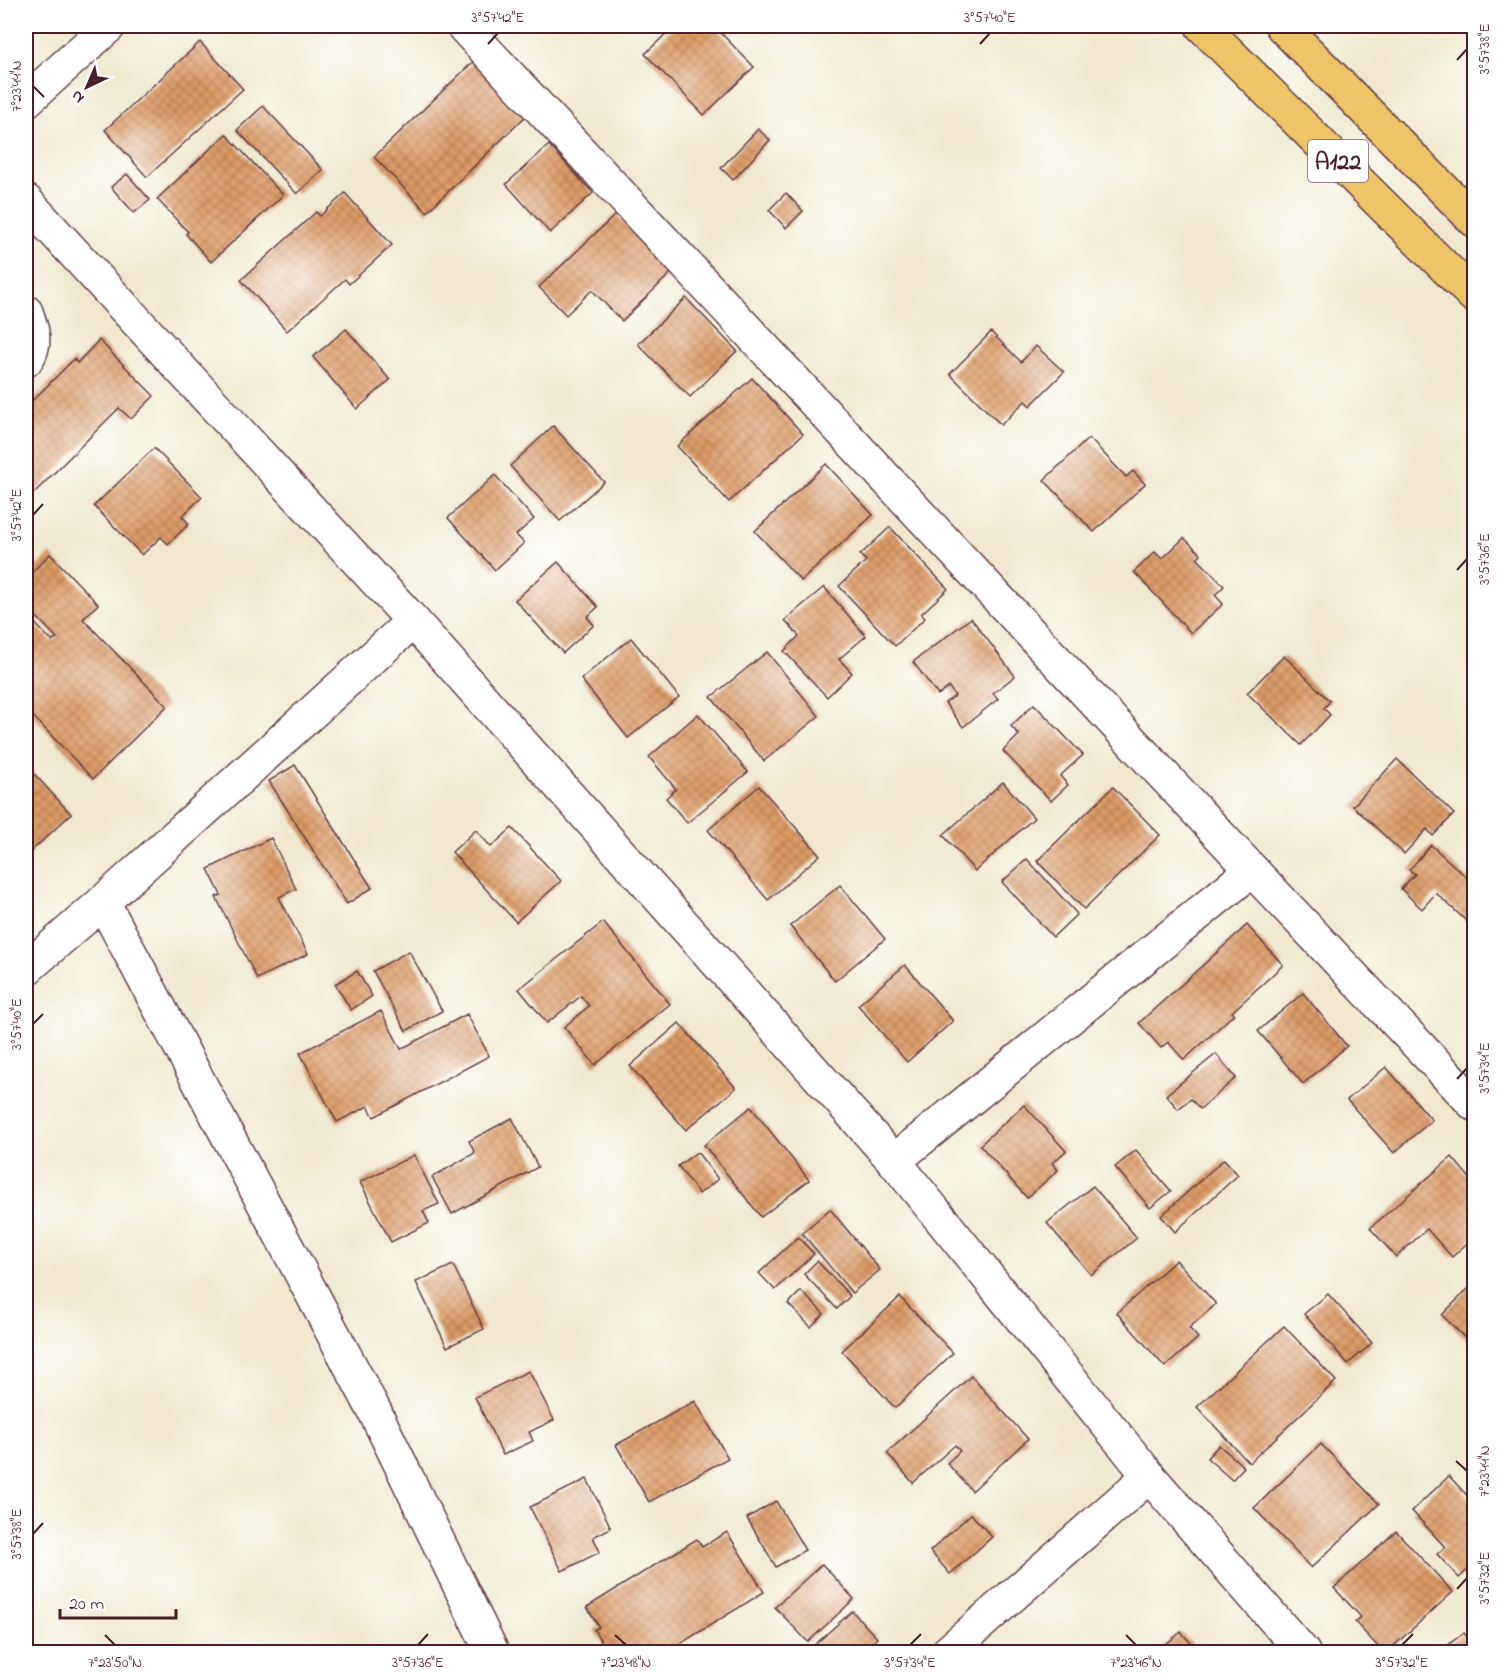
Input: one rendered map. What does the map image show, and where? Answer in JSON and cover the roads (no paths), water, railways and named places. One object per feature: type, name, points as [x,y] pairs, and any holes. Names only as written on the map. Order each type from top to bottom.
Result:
[{"type":"highway","name":"A122","points":[[1202,26],[1474,296]]},
{"type":"highway","name":"A122","points":[[1282,26],[1474,220]]},
{"type":"street","points":[[26,101],[109,26]]},
{"type":"street","points":[[463,26],[1252,870],[1474,1104]]},
{"type":"street","points":[[26,205],[413,621],[894,1161],[1149,1476],[1303,1653]]},
{"type":"street","points":[[26,312],[33,331],[34,342],[26,360]]},
{"type":"street","points":[[26,969],[104,902],[413,621]]},
{"type":"street","points":[[894,1161],[1252,870]]},
{"type":"street","points":[[104,902],[375,1412],[492,1653]]},
{"type":"street","points":[[948,1653],[1149,1476]]}]
